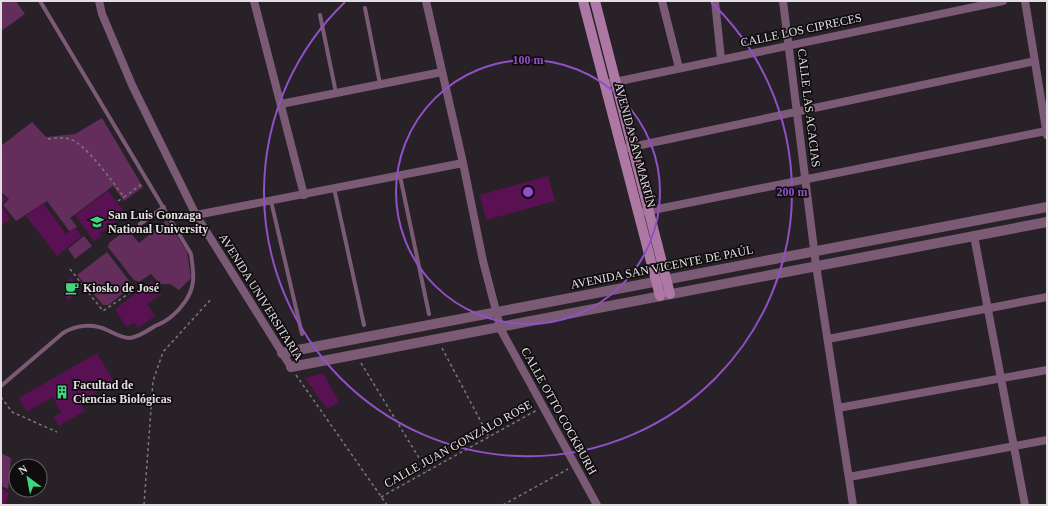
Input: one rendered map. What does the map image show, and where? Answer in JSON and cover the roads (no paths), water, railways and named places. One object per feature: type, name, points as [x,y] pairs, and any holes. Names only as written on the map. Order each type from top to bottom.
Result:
[{"type":"main road","name":"AVENIDA SAN MARTÍN","points":[[583,1],[605,84],[627,148],[665,295]]},
{"type":"main road","name":"AVENIDA SAN MARTÍN","points":[[595,1],[616,81],[627,148]]},
{"type":"street","name":"AVENIDA UNIVERSITARIA","points":[[98,1],[132,85],[196,215],[291,367]]},
{"type":"street","points":[[254,1],[304,194]]},
{"type":"street","name":"CALLE OTTO COCKBURH","points":[[426,1],[463,163],[483,261],[501,330],[597,505]]},
{"type":"street","points":[[662,1],[679,68]]},
{"type":"street","points":[[715,1],[721,59]]},
{"type":"street","name":"CALLE LAS ACACIAS","points":[[783,1],[816,265],[853,505]]},
{"type":"street","name":"CALLE LOS CIPRECES","points":[[605,84],[789,44],[1003,1]]},
{"type":"street","points":[[1025,1],[1035,61],[1044,102],[1047,135]]},
{"type":"street","points":[[627,148],[1035,61]]},
{"type":"street","points":[[281,104],[442,72]]},
{"type":"street","points":[[644,212],[1046,131]]},
{"type":"street","points":[[196,215],[463,163]]},
{"type":"street","name":"AVENIDA SAN VICENTE DE PAÚL","points":[[282,353],[1047,207]]},
{"type":"street","points":[[291,367],[1047,222]]},
{"type":"street","points":[[974,236],[1026,505]]},
{"type":"street","points":[[828,339],[1047,297]]},
{"type":"street","points":[[838,408],[1047,370]]},
{"type":"street","points":[[849,478],[1047,440]]},
{"type":"lane","points":[[1,386],[63,333],[71,328],[94,326],[104,328],[123,337],[132,338],[140,335],[170,317],[185,302],[191,290],[193,281],[191,254],[40,1]]},
{"type":"lane","points":[[365,8],[380,84]]},
{"type":"lane","points":[[320,15],[336,93]]},
{"type":"lane","points":[[400,175],[429,314]]},
{"type":"lane","points":[[334,188],[364,324]]},
{"type":"lane","points":[[271,201],[302,334]]},
{"type":"lane","points":[[140,224],[164,207]]},
{"type":"place","name":"San Luis Gonzaga National University","points":[[97,222]]},
{"type":"place","name":"Kiosko de José","points":[[72,288]]},
{"type":"place","name":"Facultad de Ciencias Biológicas","points":[[62,392]]}]
